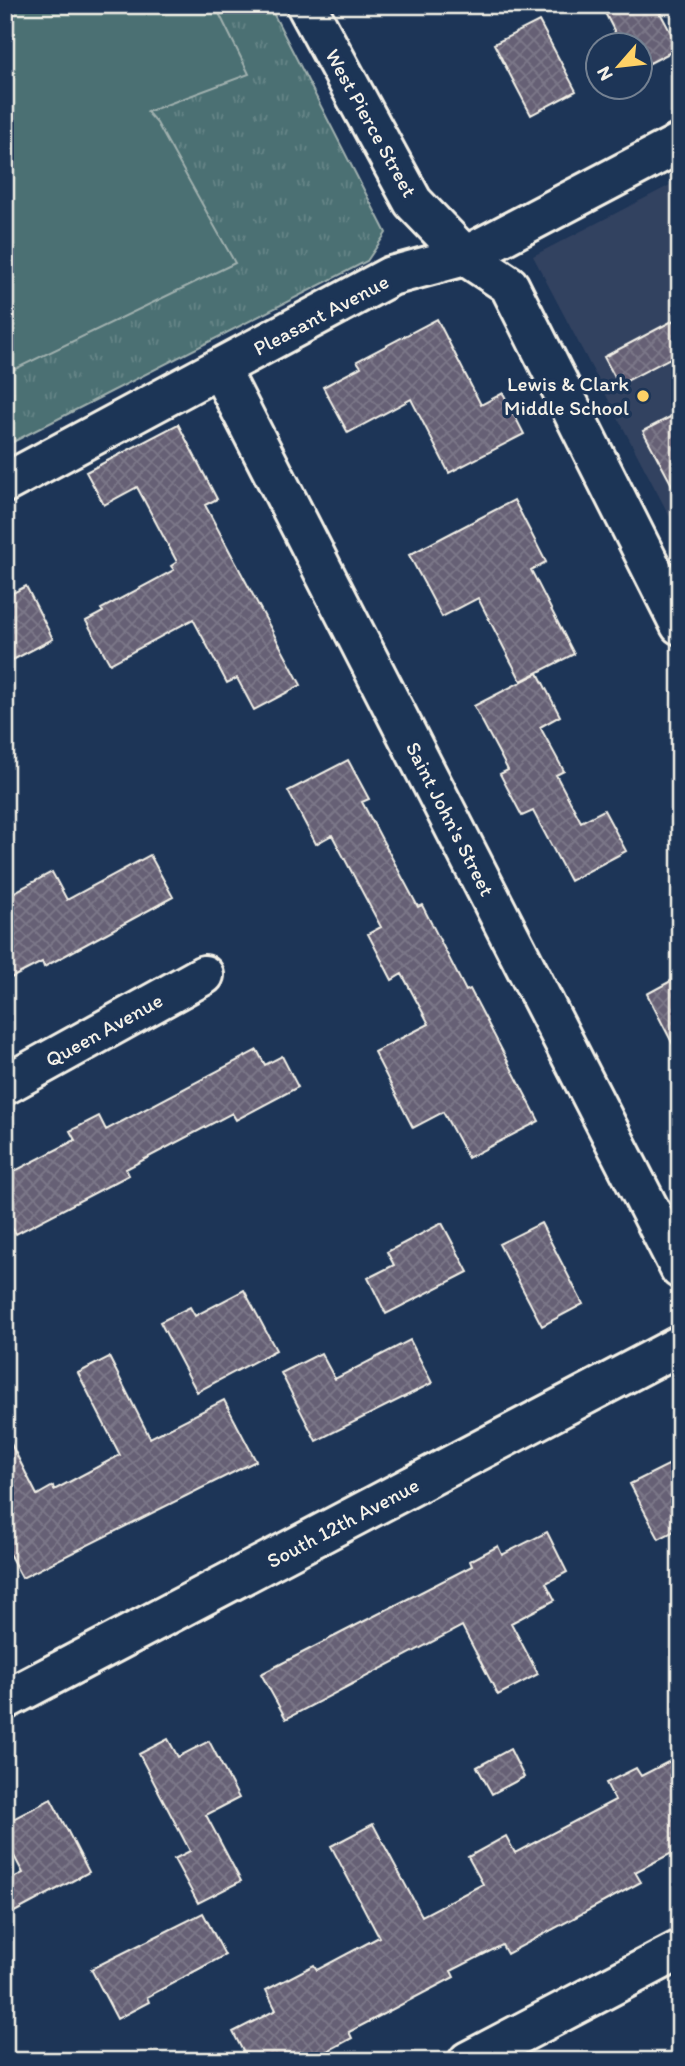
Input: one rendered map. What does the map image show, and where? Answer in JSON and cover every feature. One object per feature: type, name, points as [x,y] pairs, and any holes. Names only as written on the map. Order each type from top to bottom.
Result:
[{"type":"street","name":"West Pierce Street","points":[[306,5],[413,202],[465,256],[509,285],[680,625]]},
{"type":"street","name":"Pleasant Avenue","points":[[5,483],[391,275],[465,256],[680,143]]},
{"type":"street","name":"Saint John's Street","points":[[220,369],[680,1269]]},
{"type":"street","name":"Queen Avenue","points":[[5,1085],[204,975]]},
{"type":"street","name":"South 12th Avenue","points":[[10,1687],[680,1345]]},
{"type":"street","points":[[468,2061],[680,1950]]},
{"type":"shaded area","name":"Lewis & Clark Middle School","points":[[680,180],[680,536],[533,256]]},
{"type":"green space","points":[[5,5],[269,5],[386,233],[367,261],[5,446]]},
{"type":"green space","points":[[5,5],[215,5],[249,74],[147,112],[157,123],[235,263],[5,374]]},
{"type":"building","points":[[601,5],[656,5],[679,48],[654,61],[654,32],[615,32]]},
{"type":"building","points":[[539,21],[576,91],[531,115],[494,44]]},
{"type":"building","points":[[680,317],[680,353],[619,385],[604,357]]},
{"type":"building","points":[[437,319],[481,405],[503,393],[524,434],[449,473],[411,399],[348,433],[323,387],[361,367],[357,361]]},
{"type":"building","points":[[680,412],[680,500],[643,431]]},
{"type":"building","points":[[178,424],[217,499],[205,505],[301,685],[254,710],[237,678],[227,683],[193,619],[110,664],[86,621],[103,612],[101,609],[174,570],[171,566],[177,562],[137,487],[104,505],[86,472]]},
{"type":"building","points":[[514,500],[546,562],[531,570],[574,654],[521,681],[478,598],[442,617],[409,555]]},
{"type":"building","points":[[26,586],[53,639],[5,664],[5,597]]},
{"type":"building","points":[[538,673],[560,716],[540,727],[564,771],[556,775],[581,822],[604,810],[626,851],[570,881],[533,811],[522,816],[500,774],[508,770],[474,706]]},
{"type":"building","points":[[348,760],[369,799],[362,802],[418,907],[422,905],[466,991],[470,989],[539,1121],[468,1158],[443,1112],[413,1128],[374,1052],[429,1024],[402,974],[392,980],[368,934],[381,927],[332,835],[316,844],[288,791]]},
{"type":"building","points":[[150,855],[173,897],[44,967],[42,962],[5,981],[5,897],[52,872],[67,900]]},
{"type":"building","points":[[680,976],[680,1058],[647,994]]},
{"type":"building","points":[[257,1050],[265,1065],[282,1056],[298,1087],[236,1120],[232,1113],[126,1169],[129,1175],[16,1234],[13,1229],[5,1233],[5,1176],[75,1140],[70,1131],[99,1116],[106,1130]]},
{"type":"building","points":[[442,1223],[468,1272],[386,1314],[368,1278],[394,1265],[387,1252]]},
{"type":"building","points":[[541,1223],[583,1304],[542,1326],[499,1244]]},
{"type":"building","points":[[244,1290],[276,1350],[197,1392],[160,1322],[190,1307],[195,1316]]},
{"type":"building","points":[[410,1340],[432,1383],[316,1441],[281,1373],[321,1353],[335,1379]]},
{"type":"building","points":[[109,1357],[150,1438],[224,1400],[256,1461],[22,1578],[5,1546],[5,1432],[37,1495],[53,1486],[54,1490],[120,1455],[78,1373]]},
{"type":"building","points":[[680,1459],[680,1528],[659,1539],[630,1484]]},
{"type":"building","points":[[547,1532],[567,1572],[546,1583],[555,1600],[511,1623],[538,1674],[498,1695],[462,1626],[286,1719],[261,1674],[472,1566],[470,1561],[498,1546],[502,1555]]},
{"type":"building","points":[[168,1739],[178,1757],[209,1741],[239,1798],[206,1815],[241,1881],[198,1903],[174,1859],[190,1851],[139,1754]]},
{"type":"building","points":[[510,1749],[524,1777],[492,1794],[477,1767]]},
{"type":"building","points":[[680,1756],[680,1849],[635,1872],[641,1882],[507,1954],[502,1945],[451,1971],[454,1977],[349,2032],[352,2038],[309,2061],[248,2061],[233,2032],[276,2010],[266,1990],[314,1965],[317,1970],[379,1937],[331,1846],[373,1824],[422,1916],[483,1884],[468,1857],[506,1836],[515,1853],[615,1800],[606,1783],[636,1768],[641,1776]]},
{"type":"building","points":[[51,1799],[89,1872],[5,1917],[5,1882],[23,1873],[5,1839],[5,1823]]},
{"type":"building","points":[[203,1913],[225,1955],[147,1997],[149,2002],[117,2019],[91,1969]]},
{"type":"place","name":"Lewis & Clark Middle School","points":[[643,396]]}]
